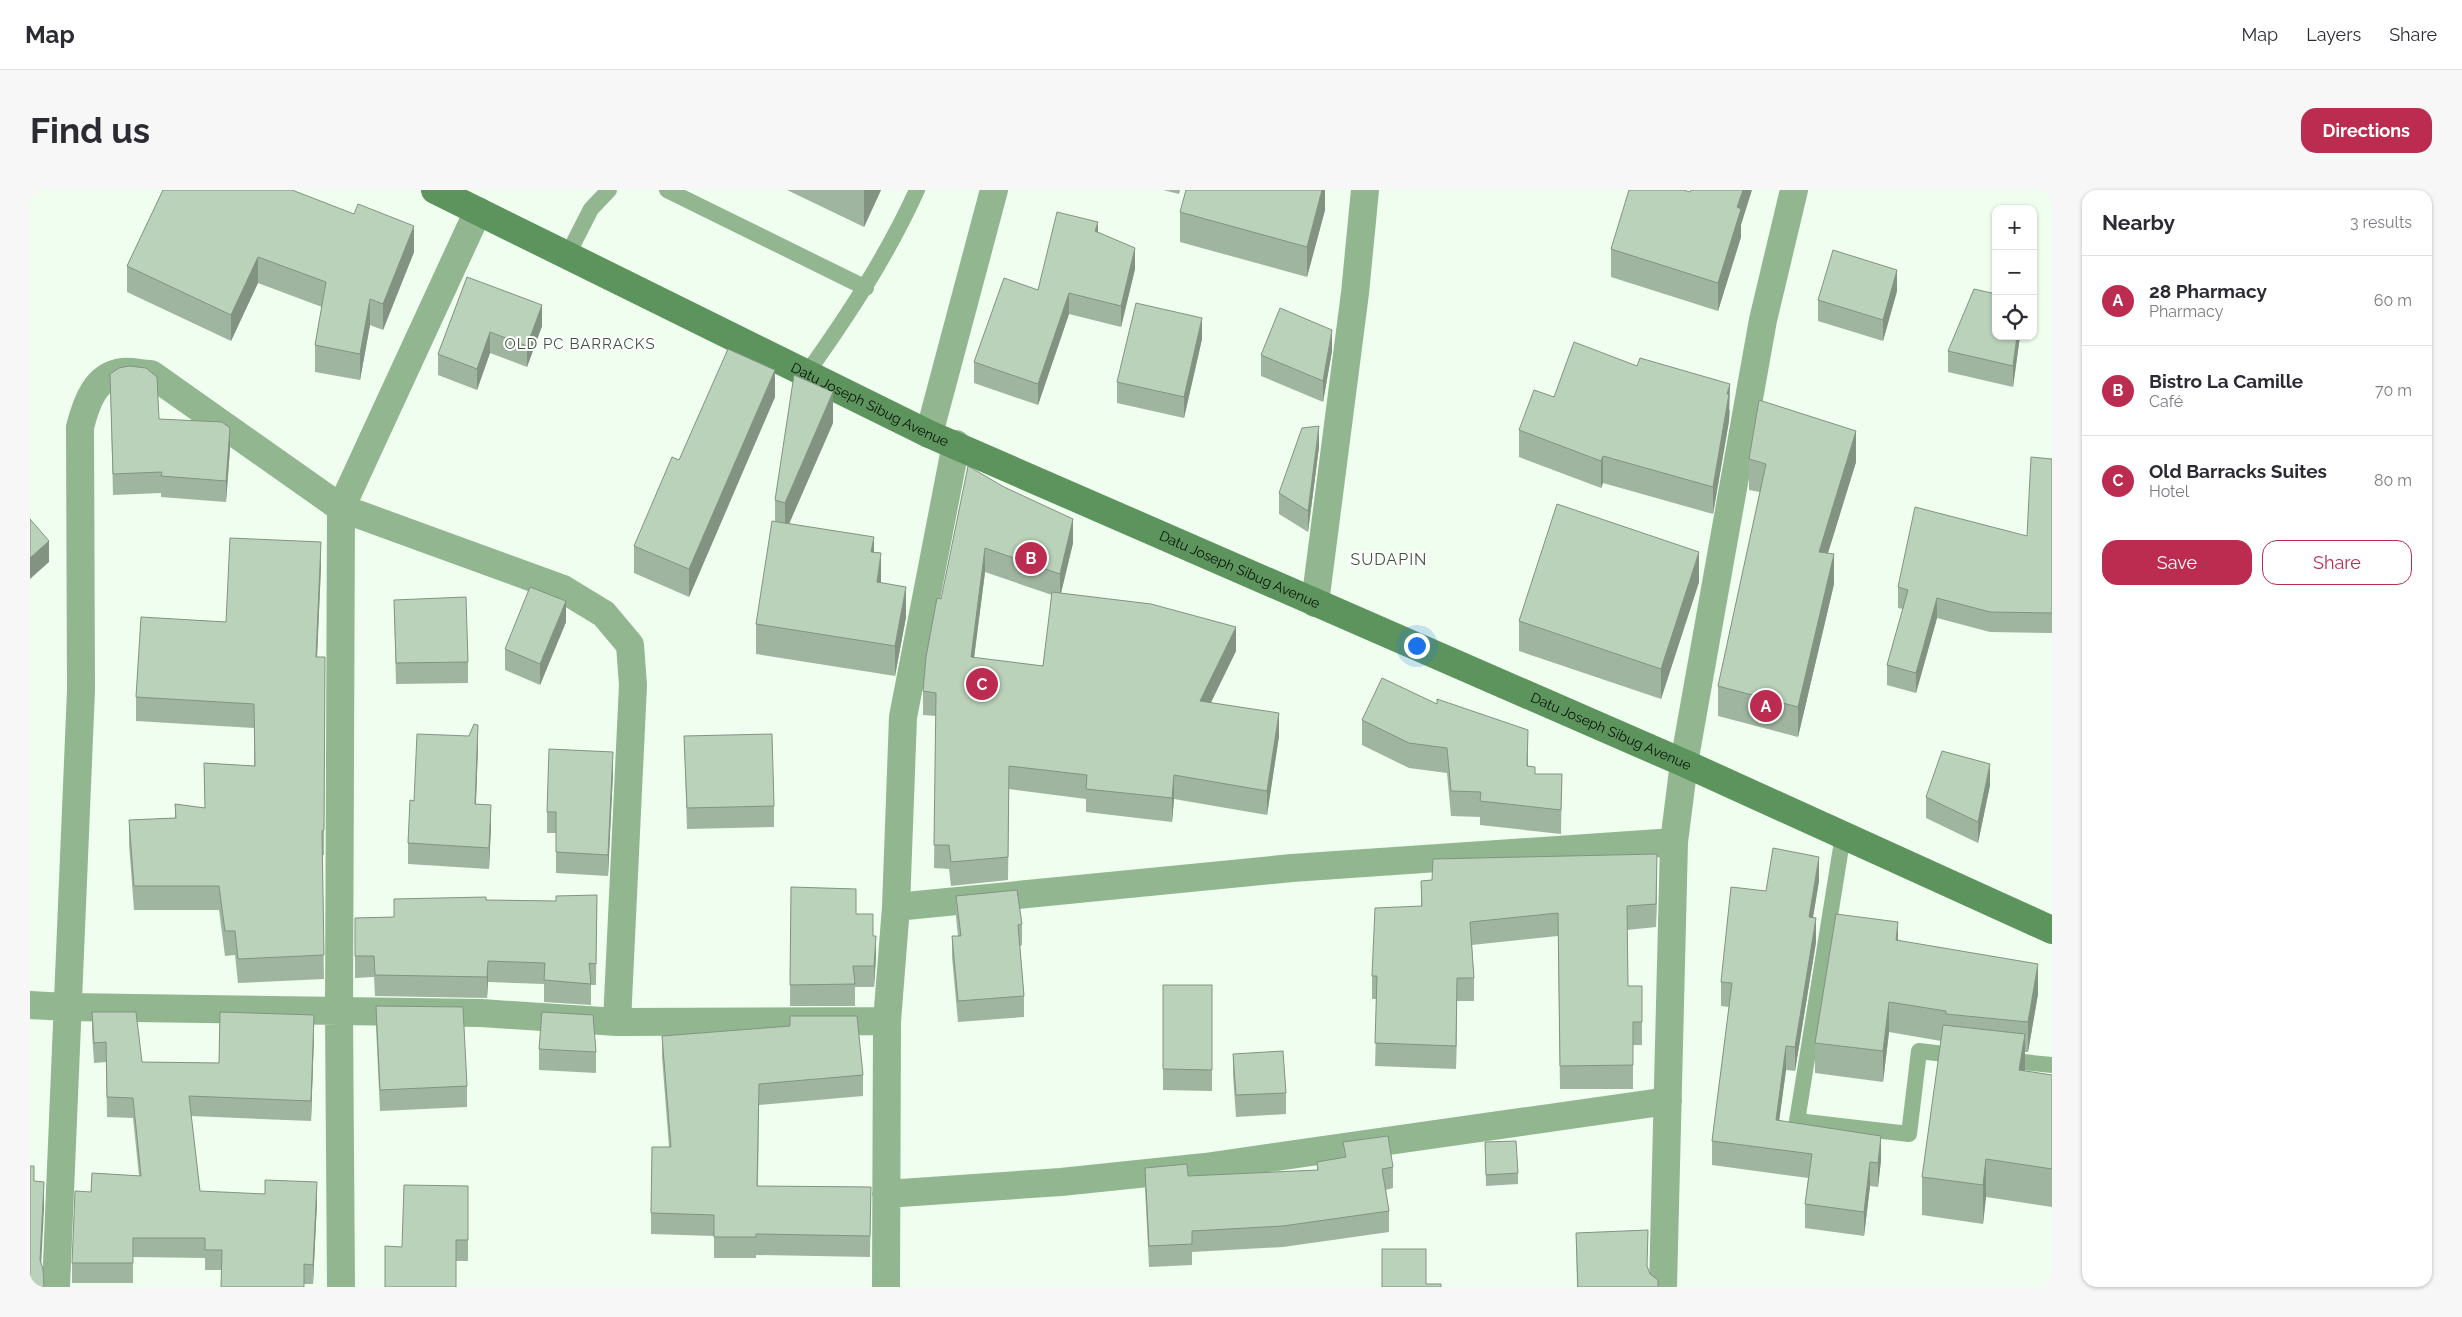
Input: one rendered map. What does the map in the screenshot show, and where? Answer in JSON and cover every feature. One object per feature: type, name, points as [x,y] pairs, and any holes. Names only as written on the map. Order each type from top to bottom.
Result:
[{"type":"main road","name":"Datu Joseph Sibug Avenue","points":[[435,190],[930,434],[1684,763],[2052,930]]},
{"type":"street","points":[[930,434],[994,190]]},
{"type":"street","points":[[1315,603],[1355,293],[1365,190]]},
{"type":"street","points":[[1663,1287],[1674,842],[1684,763],[1763,320],[1794,190]]},
{"type":"street","points":[[341,1287],[338,1012],[341,508],[478,211]]},
{"type":"street","points":[[56,1287],[66,1007],[81,690],[80,427],[88,399],[104,380],[122,372],[151,374],[341,508],[563,589],[604,614],[630,645],[633,684],[617,1022]]},
{"type":"street","points":[[886,1287],[887,1021],[896,907],[903,717],[956,444]]},
{"type":"street","points":[[896,907],[1292,868],[1674,842]]},
{"type":"street","points":[[30,1004],[66,1007],[480,1013],[617,1022],[887,1021]]},
{"type":"street","points":[[886,1194],[1061,1182],[1205,1167],[1668,1101]]},
{"type":"lane","points":[[567,256],[591,209],[609,190]]},
{"type":"lane","points":[[667,190],[866,288]]},
{"type":"lane","points":[[807,373],[866,288],[898,230],[917,190]]},
{"type":"lane","points":[[1843,835],[1798,1121],[1909,1134],[1919,1051],[2052,1065]]},
{"type":"building","points":[[163,190],[292,190],[354,214],[358,204],[414,226],[383,304],[370,299],[360,354],[315,345],[326,282],[258,257],[231,315],[127,266]]},
{"type":"building","points":[[1186,190],[1322,190],[1307,247],[1180,212]]},
{"type":"building","points":[[1629,190],[1683,190],[1690,192],[1691,190],[1743,190],[1737,207],[1741,209],[1718,283],[1611,249]]},
{"type":"building","points":[[1057,212],[1098,222],[1095,231],[1135,248],[1121,306],[1069,293],[1038,384],[974,362],[1004,278],[1038,290]]},
{"type":"building","points":[[1833,250],[1897,270],[1883,320],[1818,300]]},
{"type":"building","points":[[467,277],[542,305],[527,346],[490,332],[477,369],[438,354]]},
{"type":"building","points":[[1974,289],[1992,293],[1992,340],[2016,340],[2013,366],[1948,351]]},
{"type":"building","points":[[1136,303],[1202,318],[1184,397],[1117,382]]},
{"type":"building","points":[[1280,308],[1332,330],[1323,381],[1261,355]]},
{"type":"building","points":[[1574,342],[1637,366],[1640,358],[1730,384],[1713,487],[1603,456],[1601,461],[1519,430],[1534,390],[1554,397]]},
{"type":"building","points":[[728,349],[775,370],[689,569],[634,546],[672,457],[679,460]]},
{"type":"building","points":[[129,366],[146,368],[157,377],[159,419],[222,422],[230,428],[226,481],[161,476],[162,472],[113,474],[110,374],[119,368]]},
{"type":"building","points":[[794,375],[833,392],[785,503],[775,500]]},
{"type":"building","points":[[1759,400],[1856,431],[1819,552],[1834,554],[1798,707],[1718,686],[1766,464],[1749,459]]},
{"type":"building","points":[[1319,426],[1308,511],[1279,493],[1302,428]]},
{"type":"building","points":[[2031,457],[2052,459],[2052,613],[1990,612],[1937,598],[1916,673],[1887,665],[1908,590],[1898,587],[1915,507],[2027,536]]},
{"type":"building","points":[[968,466],[1004,487],[1073,519],[1060,574],[985,548],[971,657],[1043,666],[1052,592],[1151,604],[1236,627],[1200,701],[1279,713],[1267,791],[1174,775],[1172,798],[1086,789],[1087,775],[1009,766],[1008,857],[951,862],[949,845],[934,845],[936,693],[923,691],[926,657],[937,598],[941,599]]},
{"type":"building","points":[[1557,504],[1699,552],[1661,669],[1519,621]]},
{"type":"building","points":[[30,519],[49,541],[30,558]]},
{"type":"building","points":[[772,521],[874,537],[871,552],[881,553],[877,582],[906,587],[895,646],[756,624]]},
{"type":"building","points":[[230,538],[321,542],[316,657],[325,657],[324,830],[322,831],[324,955],[238,959],[235,931],[225,931],[219,886],[134,886],[129,820],[176,818],[175,804],[205,808],[204,763],[255,766],[254,704],[136,697],[141,617],[226,622]]},
{"type":"building","points":[[530,587],[566,601],[540,664],[505,649]]},
{"type":"building","points":[[466,597],[468,662],[396,663],[394,600]]},
{"type":"building","points":[[1382,678],[1437,704],[1437,699],[1528,730],[1527,766],[1535,767],[1535,774],[1562,774],[1561,810],[1480,801],[1481,792],[1451,791],[1447,748],[1409,743],[1362,720]]},
{"type":"building","points":[[474,724],[478,725],[475,804],[491,805],[489,848],[408,843],[410,800],[414,801],[417,734],[469,736]]},
{"type":"building","points":[[772,734],[774,806],[687,808],[684,736]]},
{"type":"building","points":[[549,749],[613,752],[608,855],[556,852],[556,812],[547,812]]},
{"type":"building","points":[[1942,751],[1990,764],[1978,822],[1926,797]]},
{"type":"building","points":[[1773,848],[1819,857],[1809,917],[1816,918],[1795,1047],[1786,1046],[1776,1120],[1881,1136],[1878,1163],[1870,1162],[1864,1212],[1805,1204],[1812,1154],[1712,1141],[1732,983],[1721,982],[1731,887],[1766,891]]},
{"type":"building","points":[[1657,854],[1656,904],[1627,906],[1628,986],[1642,986],[1642,1022],[1633,1022],[1633,1065],[1560,1066],[1558,913],[1470,922],[1474,978],[1457,978],[1456,1046],[1375,1043],[1377,976],[1372,976],[1375,908],[1422,906],[1421,881],[1432,880],[1433,859]]},
{"type":"building","points":[[791,887],[856,889],[856,914],[873,914],[873,936],[876,936],[874,966],[853,966],[855,984],[790,985]]},
{"type":"building","points":[[1017,890],[1022,924],[1018,925],[1024,996],[958,1001],[952,936],[961,936],[956,896]]},
{"type":"building","points":[[597,895],[596,964],[589,963],[591,984],[544,980],[545,963],[488,961],[487,977],[375,975],[374,956],[355,956],[355,918],[394,917],[394,899],[486,897],[486,900],[556,901],[556,896]]},
{"type":"building","points":[[1836,914],[1898,922],[1896,940],[2038,964],[2028,1022],[1946,1014],[1946,1011],[1889,1002],[1883,1051],[1815,1043]]},
{"type":"building","points":[[1163,985],[1212,985],[1212,1070],[1163,1069]]},
{"type":"building","points":[[376,1006],[463,1007],[467,1086],[380,1090]]},
{"type":"building","points":[[92,1012],[136,1012],[142,1062],[219,1063],[220,1012],[314,1015],[311,1101],[189,1096],[200,1191],[265,1194],[265,1180],[317,1182],[313,1265],[304,1264],[304,1287],[221,1287],[222,1250],[205,1250],[205,1238],[133,1238],[133,1263],[72,1263],[75,1191],[91,1192],[92,1173],[141,1176],[133,1098],[107,1097],[106,1042],[94,1043]]},
{"type":"building","points":[[542,1012],[593,1015],[596,1052],[539,1049]]},
{"type":"building","points":[[790,1016],[857,1016],[863,1075],[759,1084],[757,1186],[871,1187],[870,1236],[756,1234],[756,1237],[714,1237],[714,1215],[651,1213],[652,1147],[671,1147],[662,1036],[790,1026]]},
{"type":"building","points":[[1943,1025],[2025,1034],[2019,1070],[2052,1075],[2052,1169],[1986,1159],[1983,1185],[1922,1177]]},
{"type":"building","points":[[1283,1051],[1286,1093],[1236,1095],[1233,1054]]},
{"type":"building","points":[[1388,1136],[1393,1167],[1382,1169],[1389,1211],[1283,1226],[1192,1231],[1192,1244],[1149,1246],[1145,1168],[1187,1164],[1188,1176],[1318,1170],[1317,1162],[1346,1157],[1343,1142]]},
{"type":"building","points":[[1516,1141],[1518,1173],[1486,1175],[1485,1142]]},
{"type":"building","points":[[30,1166],[34,1166],[34,1181],[44,1182],[40,1260],[43,1269],[44,1287],[30,1287]]},
{"type":"building","points":[[404,1185],[468,1186],[468,1240],[456,1240],[456,1287],[385,1287],[385,1246],[402,1247]]},
{"type":"building","points":[[1648,1230],[1647,1266],[1650,1274],[1658,1280],[1658,1287],[1578,1287],[1576,1233]]},
{"type":"building","points":[[1382,1249],[1426,1249],[1426,1284],[1441,1284],[1441,1287],[1382,1287]]},
{"type":"place","name":"Bistro La Camille","points":[[1031,558]]},
{"type":"place","name":"Old Barracks Suites","points":[[982,684]]},
{"type":"place","name":"28 Pharmacy","points":[[1766,706]]},
{"type":"district","name":"OLD PC BARRACKS","points":[[580,344]]},
{"type":"district","name":"SUDAPIN","points":[[1389,559]]}]
